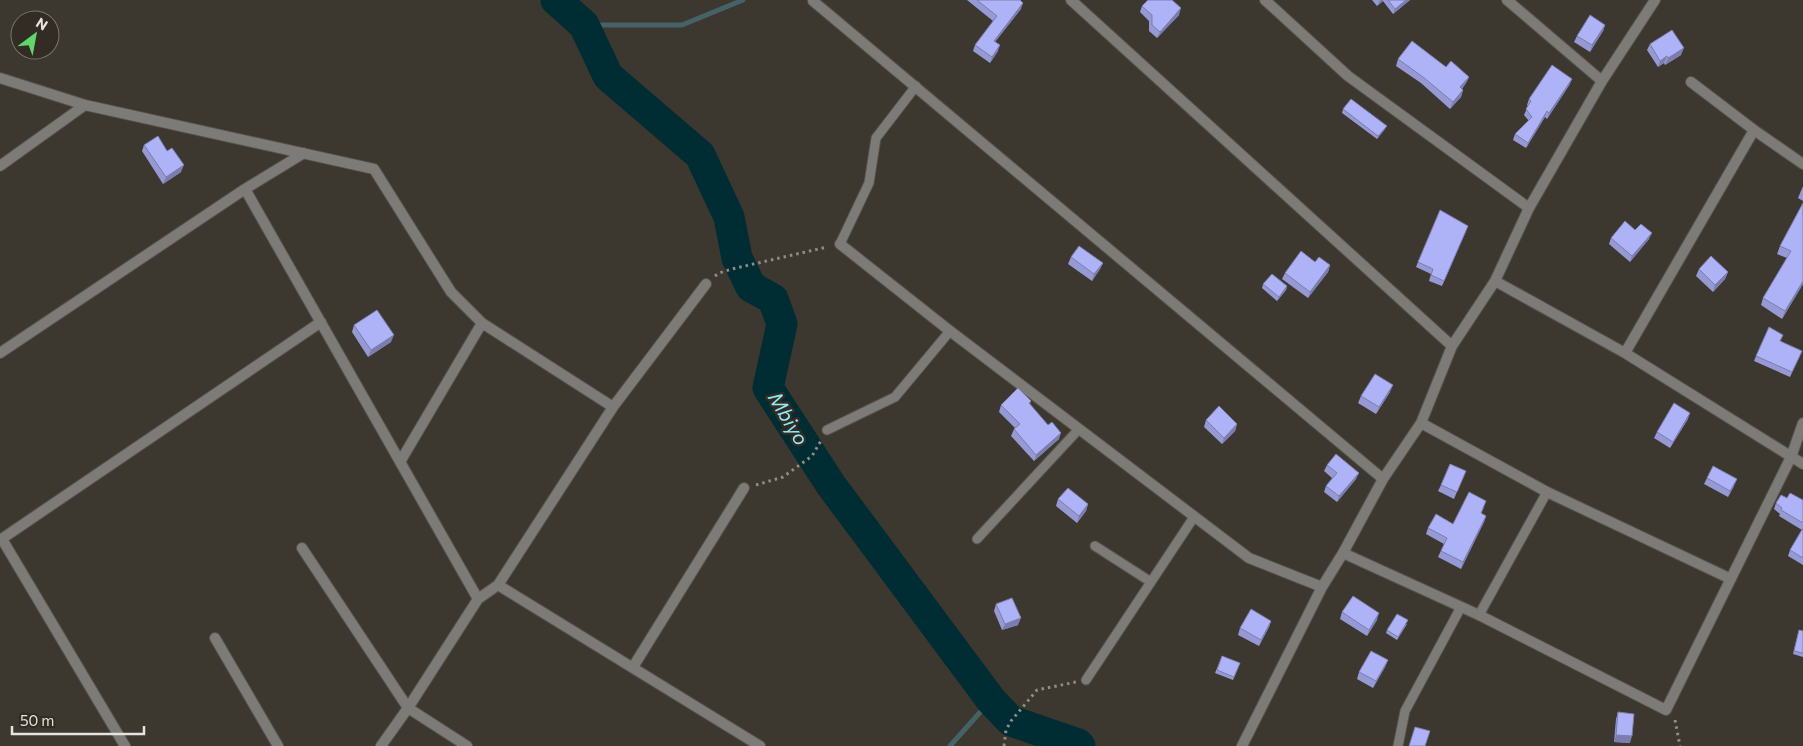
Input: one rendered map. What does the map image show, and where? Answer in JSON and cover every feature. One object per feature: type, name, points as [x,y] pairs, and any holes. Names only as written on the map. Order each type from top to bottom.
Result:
[{"type":"street","points":[[1071,0],[1452,346]]},
{"type":"street","points":[[1265,0],[1348,76],[1529,208]]},
{"type":"street","points":[[1507,0],[1602,81]]},
{"type":"street","points":[[1242,746],[1322,588],[1384,478],[1421,423],[1452,346],[1495,281],[1529,208],[1602,81],[1655,0]]},
{"type":"street","points":[[813,1],[1384,478]]},
{"type":"street","points":[[0,78],[85,105],[374,169],[451,292],[482,323],[613,407]]},
{"type":"street","points":[[1692,82],[1754,130],[1803,164]]},
{"type":"street","points":[[0,166],[85,105]]},
{"type":"street","points":[[1625,353],[1754,130]]},
{"type":"street","points":[[0,353],[245,189],[304,153]]},
{"type":"street","points":[[245,189],[478,599]]},
{"type":"street","points":[[840,244],[950,331],[1249,558],[1322,588]]},
{"type":"street","points":[[1495,281],[1625,353],[1803,464]]},
{"type":"street","points":[[381,746],[408,708],[478,599],[498,585],[613,407],[706,284]]},
{"type":"street","points":[[125,746],[1,540],[320,322]]},
{"type":"street","points":[[400,462],[482,323]]},
{"type":"street","points":[[1343,553],[1479,615],[1666,710],[1791,457],[1803,422]]},
{"type":"street","points":[[1421,423],[1547,492],[1731,580]]},
{"type":"street","points":[[634,667],[744,488]]},
{"type":"street","points":[[302,548],[408,708],[467,746]]},
{"type":"street","points":[[498,585],[760,746]]},
{"type":"street","points":[[215,638],[278,746]]},
{"type":"lane","points":[[840,244],[869,183],[876,138],[916,86]]},
{"type":"lane","points":[[828,430],[895,397],[950,331]]},
{"type":"lane","points":[[977,539],[1079,429]]},
{"type":"lane","points":[[1479,615],[1547,492]]},
{"type":"lane","points":[[1086,680],[1194,517]]},
{"type":"lane","points":[[1095,546],[1151,582]]},
{"type":"lane","points":[[1398,746],[1404,711],[1462,607]]},
{"type":"path","points":[[732,269],[840,244]]},
{"type":"path","points":[[744,488],[783,477],[812,456],[828,430]]},
{"type":"path","points":[[1004,746],[1006,730],[1037,690],[1086,680]]},
{"type":"path","points":[[1666,710],[1676,720],[1680,746]]},
{"type":"building","points":[[977,0],[1020,0],[1023,3],[994,41],[1000,45],[992,57],[975,45],[997,16]]},
{"type":"building","points":[[1148,0],[1172,0],[1181,8],[1160,32],[1152,25],[1152,15],[1142,6]]},
{"type":"building","points":[[1388,0],[1406,0],[1395,9]]},
{"type":"building","points":[[1590,15],[1605,25],[1592,45],[1577,36]]},
{"type":"building","points":[[1672,30],[1684,48],[1660,61],[1650,44]]},
{"type":"building","points":[[1412,41],[1446,67],[1451,61],[1469,77],[1460,87],[1463,90],[1453,102],[1398,59]]},
{"type":"building","points":[[1552,65],[1572,79],[1549,113],[1547,111],[1528,143],[1515,134],[1532,117],[1526,109],[1531,101],[1529,99]]},
{"type":"building","points":[[1351,99],[1387,126],[1378,136],[1343,109]]},
{"type":"building","points":[[158,136],[167,151],[172,148],[184,165],[166,177],[144,145]]},
{"type":"building","points":[[1803,203],[1803,281],[1785,311],[1763,298],[1791,251],[1780,246]]},
{"type":"building","points":[[1440,210],[1468,226],[1444,281],[1431,275],[1433,269],[1418,262]]},
{"type":"building","points":[[1625,221],[1635,230],[1641,224],[1652,233],[1632,256],[1611,238]]},
{"type":"building","points":[[1079,246],[1103,263],[1094,274],[1071,257]]},
{"type":"building","points":[[1301,251],[1315,262],[1319,257],[1330,265],[1310,292],[1285,273]]},
{"type":"building","points":[[1711,256],[1728,272],[1715,285],[1699,269]]},
{"type":"building","points":[[1272,274],[1287,286],[1279,297],[1263,284]]},
{"type":"building","points":[[377,310],[394,335],[371,350],[354,325]]},
{"type":"building","points":[[1769,327],[1783,335],[1780,341],[1802,351],[1792,372],[1756,356]]},
{"type":"building","points":[[1375,374],[1393,385],[1379,407],[1361,396]]},
{"type":"building","points":[[1018,388],[1031,401],[1029,403],[1048,425],[1052,422],[1061,433],[1036,455],[1014,429],[1020,424],[1001,405]]},
{"type":"building","points":[[1674,403],[1690,413],[1673,442],[1657,432]]},
{"type":"building","points":[[1219,406],[1237,424],[1224,438],[1206,420]]},
{"type":"building","points":[[1336,454],[1359,473],[1339,496],[1326,486],[1337,473],[1327,465]]},
{"type":"building","points":[[1450,464],[1466,471],[1457,492],[1441,485]]},
{"type":"building","points":[[1713,466],[1737,479],[1730,491],[1707,478]]},
{"type":"building","points":[[1068,488],[1088,504],[1079,516],[1058,499]]},
{"type":"building","points":[[1469,492],[1486,501],[1481,513],[1486,516],[1463,562],[1441,551],[1447,538],[1428,528],[1436,514],[1453,524]]},
{"type":"building","points":[[1790,493],[1803,500],[1803,523],[1781,510],[1782,508],[1776,503],[1781,495],[1787,498]]},
{"type":"building","points":[[1803,528],[1803,558],[1790,550]]},
{"type":"building","points":[[1353,596],[1379,613],[1369,630],[1342,612]]},
{"type":"building","points":[[1012,598],[1021,618],[1005,624],[996,604]]},
{"type":"building","points":[[1251,609],[1271,621],[1261,640],[1240,628]]},
{"type":"building","points":[[1397,614],[1408,620],[1398,637],[1387,630]]},
{"type":"building","points":[[1799,630],[1803,631],[1803,653],[1794,651]]},
{"type":"building","points":[[1371,651],[1388,660],[1376,681],[1359,672]]},
{"type":"building","points":[[1222,656],[1240,663],[1234,677],[1217,670]]},
{"type":"building","points":[[1618,712],[1634,714],[1632,736],[1616,735]]},
{"type":"building","points":[[1415,727],[1430,731],[1425,746],[1409,746]]},
{"type":"waterway","name":"Mbiyo","points":[[556,0],[584,25],[608,76],[700,155],[729,217],[737,258],[751,287],[773,299],[782,324],[768,388],[831,485],[991,700],[1011,721],[1080,746]]},
{"type":"waterway","points":[[584,25],[682,25],[743,0]]},
{"type":"waterway","points":[[950,746],[991,700]]}]
